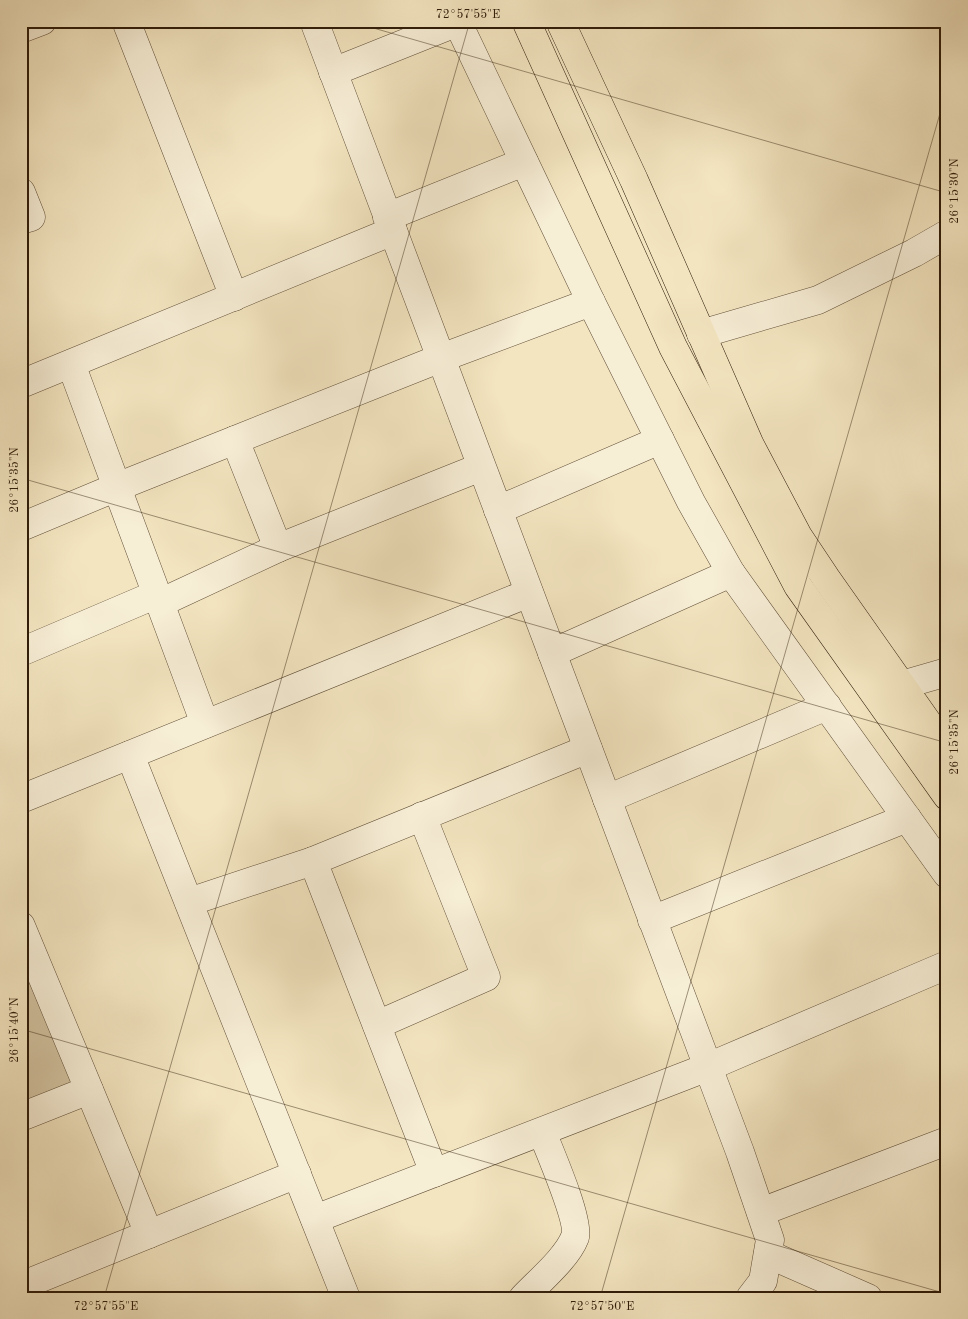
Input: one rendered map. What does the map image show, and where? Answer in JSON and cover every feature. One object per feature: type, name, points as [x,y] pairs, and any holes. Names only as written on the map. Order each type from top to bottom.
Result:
[{"type":"main road","points":[[526,21],[673,347],[798,586],[947,796]]},
{"type":"main road","points":[[560,21],[634,180],[750,445],[798,536],[947,750]]},
{"type":"street","points":[[21,30],[42,21]]},
{"type":"street","points":[[126,21],[234,296]]},
{"type":"street","points":[[314,21],[761,1212],[770,1240],[763,1281],[750,1298]]},
{"type":"street","points":[[333,72],[458,22],[591,302],[691,502],[731,573],[947,874]]},
{"type":"street","points":[[21,384],[234,296],[524,162]]},
{"type":"street","points":[[21,192],[31,216],[21,220]]},
{"type":"street","points":[[701,334],[818,300],[914,253],[947,234]]},
{"type":"street","points":[[21,527],[441,358],[591,302]]},
{"type":"street","points":[[71,364],[205,724]]},
{"type":"street","points":[[235,440],[278,548]]},
{"type":"street","points":[[498,510],[660,440]]},
{"type":"street","points":[[21,652],[481,467]]},
{"type":"street","points":[[552,654],[731,573]]},
{"type":"street","points":[[21,799],[529,593]]},
{"type":"street","points":[[878,698],[902,685],[947,672]]},
{"type":"street","points":[[607,799],[827,706]]},
{"type":"street","points":[[189,902],[313,861],[588,749]]},
{"type":"street","points":[[130,755],[346,1298]]},
{"type":"street","points":[[377,1026],[486,977],[422,816]]},
{"type":"street","points":[[652,920],[907,818]]},
{"type":"street","points":[[313,861],[434,1173]]},
{"type":"street","points":[[21,926],[29,967],[89,1090],[149,1234]]},
{"type":"street","points":[[315,1219],[708,1067],[947,965]]},
{"type":"street","points":[[21,1117],[89,1090]]},
{"type":"street","points":[[523,1298],[566,1252],[576,1235],[574,1218],[542,1132]]},
{"type":"street","points":[[761,1212],[947,1141]]},
{"type":"street","points":[[21,1286],[297,1174]]},
{"type":"street","points":[[768,1254],[868,1298]]},
{"type":"shaded area","points":[[37,964],[89,1090],[21,1117],[21,971]]}]
